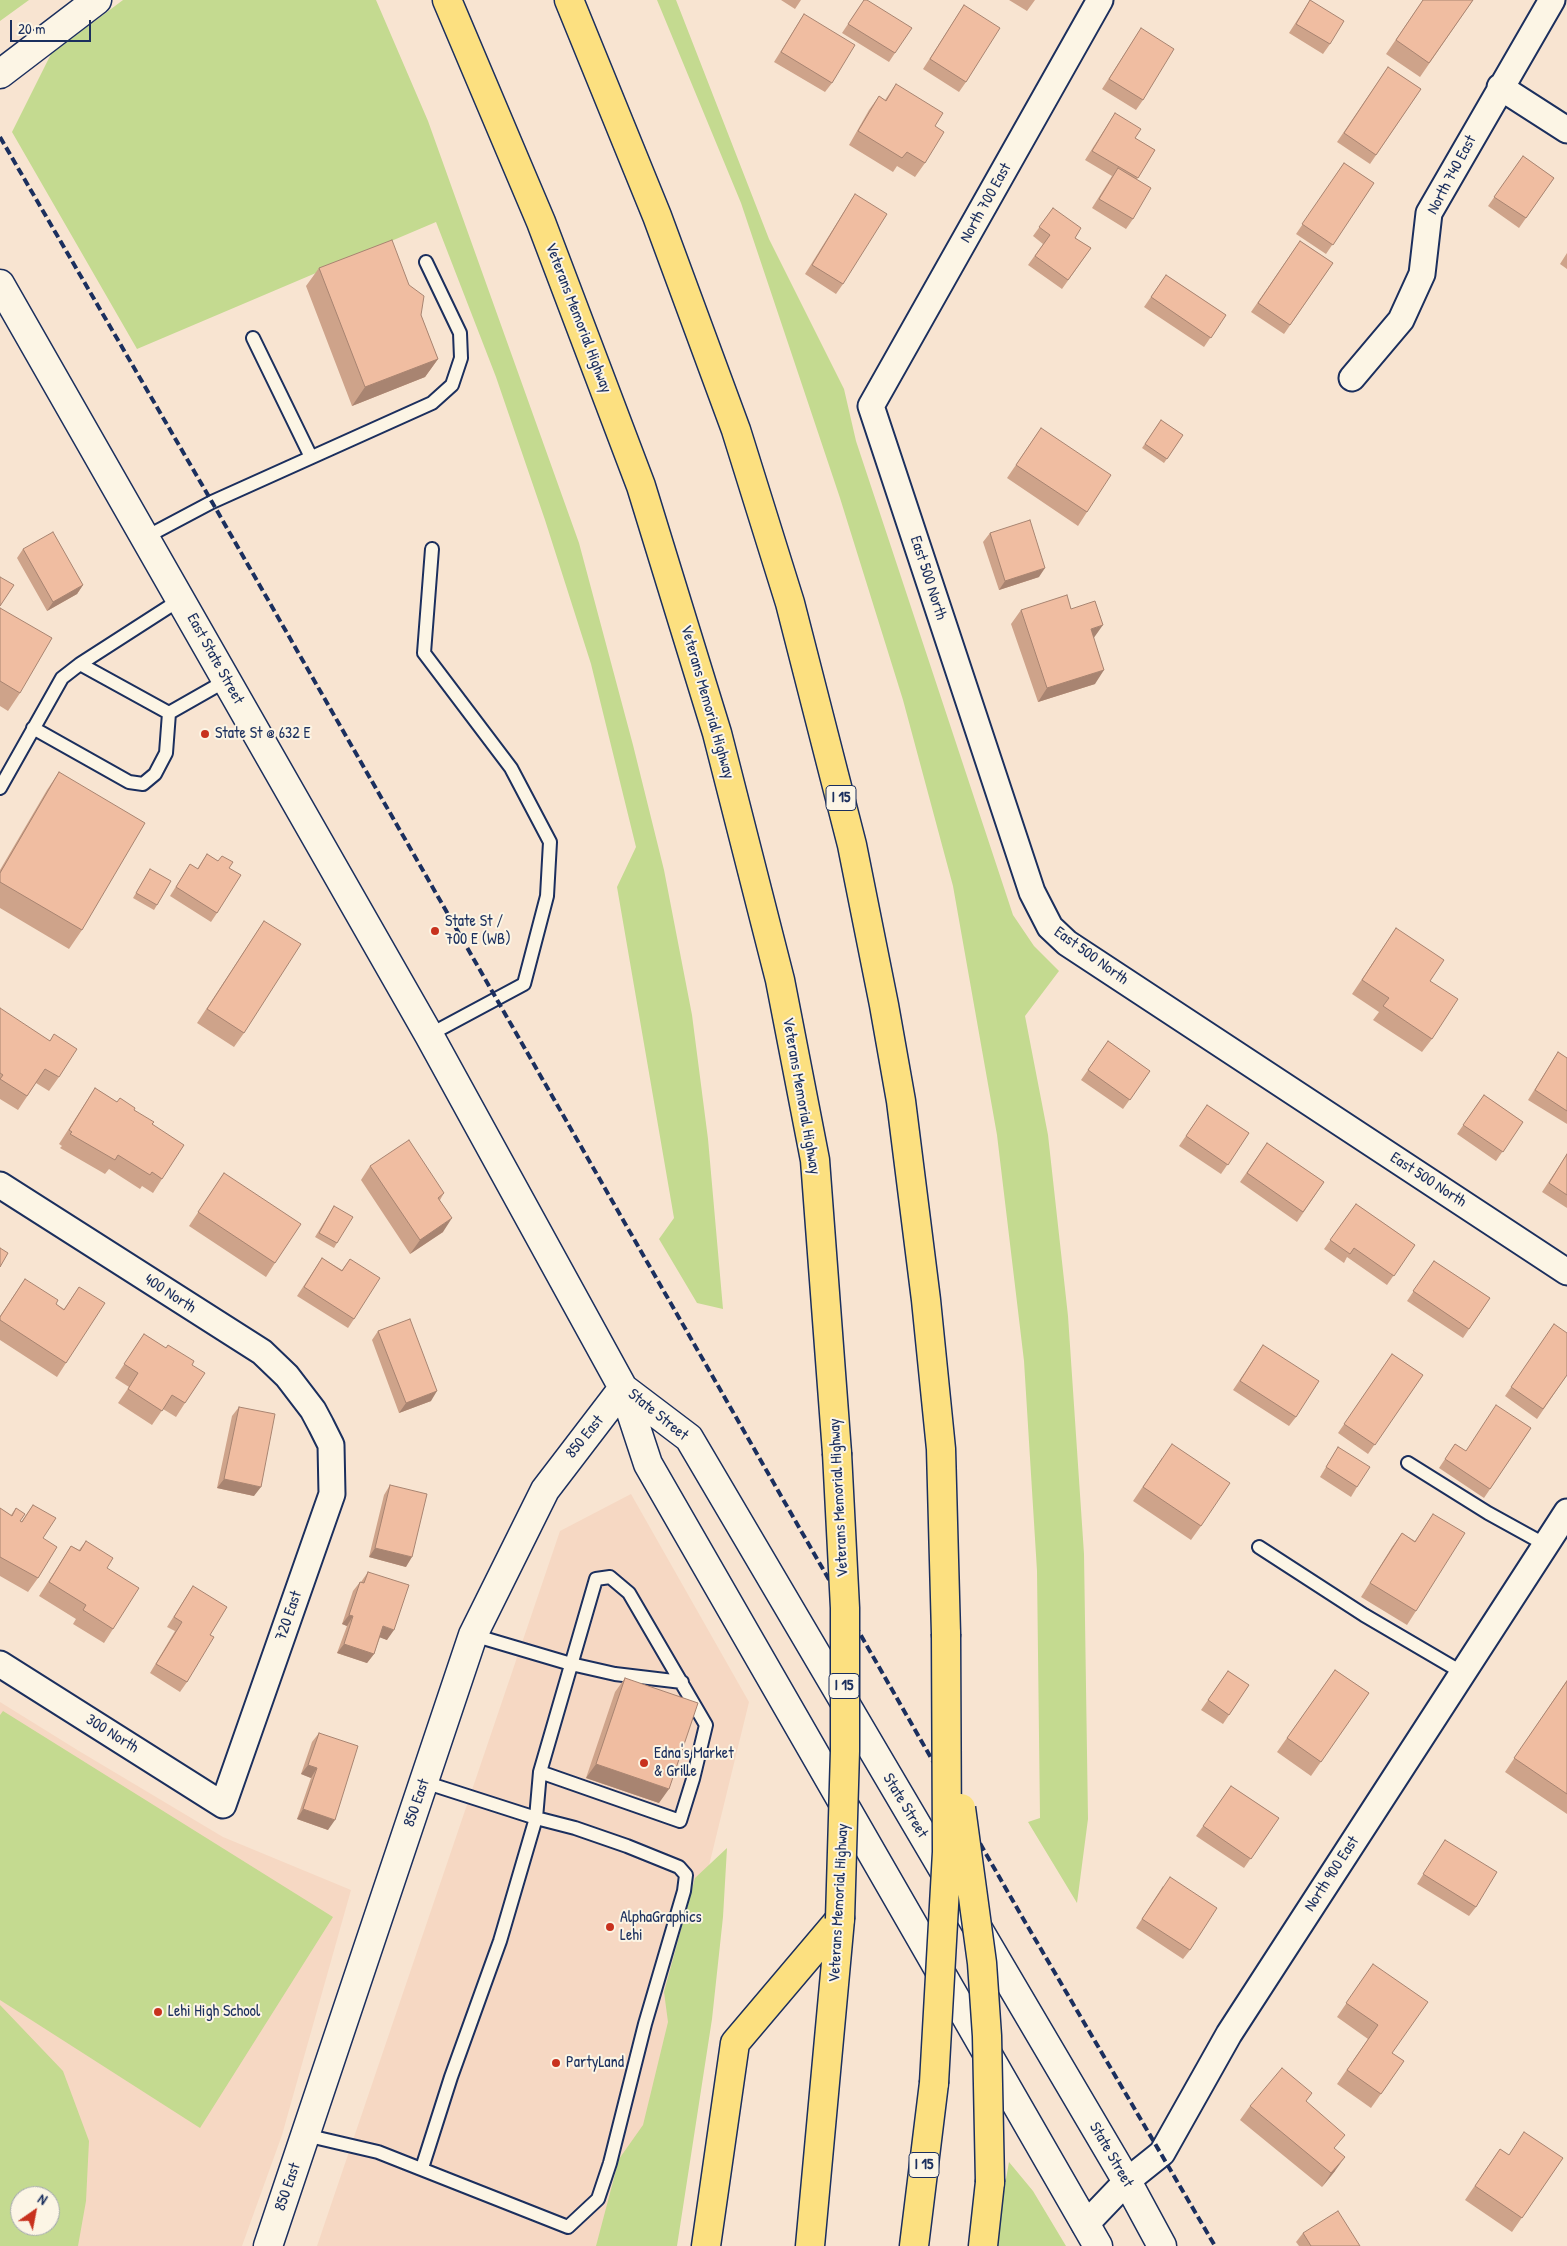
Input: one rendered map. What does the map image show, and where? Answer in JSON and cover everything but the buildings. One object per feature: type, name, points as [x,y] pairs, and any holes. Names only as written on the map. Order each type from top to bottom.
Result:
[{"type":"highway","name":"Veterans Memorial Highway","points":[[447,0],[541,222],[642,486],[717,733],[780,980],[816,1160],[838,1453],[845,1608],[845,1751],[840,1919],[810,2246]]},
{"type":"highway","name":"I 15","points":[[569,0],[657,216],[736,430],[790,603],[852,845],[900,1101],[926,1300],[941,1449],[948,1743],[944,1920],[934,2083],[914,2246]]},
{"type":"highway","points":[[948,1743],[970,1871],[982,1963],[987,2036],[990,2182],[983,2246]]},
{"type":"highway","points":[[706,2246],[735,2043],[840,1919]]},
{"type":"main road","points":[[0,74],[97,0]]},
{"type":"main road","name":"East State Street","points":[[0,284],[429,1035]]},
{"type":"main road","name":"State Street","points":[[429,1035],[623,1388],[648,1464],[1092,2235]]},
{"type":"main road","name":"State Street","points":[[623,1388],[689,1438],[1126,2181],[1162,2246]]},
{"type":"main road","name":"850 East","points":[[268,2246],[473,1635],[545,1490],[623,1388]]},
{"type":"street","name":"North 700 East","points":[[871,406],[1100,0]]},
{"type":"street","name":"North 740 East","points":[[1352,378],[1401,320],[1422,274],[1429,212],[1552,0]]},
{"type":"street","points":[[1500,87],[1567,130]]},
{"type":"street","name":"East 500 North","points":[[871,406],[1032,892],[1050,927],[1067,943],[1567,1272]]},
{"type":"street","name":"400 North","points":[[0,1185],[262,1352],[287,1376],[313,1410],[321,1425]]},
{"type":"street","name":"720 East","points":[[223,1805],[332,1494],[331,1445],[321,1425]]},
{"type":"street","name":"North 900 East","points":[[1092,2235],[1126,2181],[1162,2153],[1229,2034],[1567,1512]]},
{"type":"street","name":"300 North","points":[[0,1664],[223,1805]]},
{"type":"lane","points":[[146,537],[212,502],[432,403],[452,385],[461,358],[460,332],[426,262]]},
{"type":"lane","points":[[253,338],[311,457]]},
{"type":"lane","points":[[429,1035],[524,984],[547,896],[550,842],[511,768],[424,653],[432,549]]},
{"type":"lane","points":[[0,788],[62,678],[80,664],[180,599]]},
{"type":"lane","points":[[80,664],[169,713]]},
{"type":"lane","points":[[169,713],[227,680]]},
{"type":"lane","points":[[34,728],[129,782],[143,784],[155,774],[166,753],[169,713]]},
{"type":"lane","points":[[1408,1463],[1488,1513],[1546,1545]]},
{"type":"lane","points":[[1259,1547],[1364,1615],[1463,1673]]},
{"type":"lane","points":[[422,2168],[451,2077],[500,1941],[536,1818],[540,1772],[596,1579],[610,1577],[629,1593],[706,1724],[694,1779],[680,1821],[540,1772]]},
{"type":"lane","points":[[473,1635],[571,1664],[615,1674],[682,1682]]},
{"type":"lane","points":[[305,2135],[378,2152],[568,2227],[598,2199],[610,2163],[645,2024],[684,1891],[686,1876],[679,1867],[627,1846],[575,1828],[536,1818],[424,1782]]},
{"type":"shaded area","points":[[631,1494],[749,1702],[616,2246],[317,2246],[560,1531]]},
{"type":"shaded area","name":"Lehi High School","points":[[0,1702],[223,1837],[351,1890],[282,2135],[242,2246],[0,2246]]},
{"type":"green space","points":[[0,0],[29,0],[0,21]]},
{"type":"green space","points":[[123,0],[376,0],[428,121],[579,543],[633,745],[664,870],[692,1015],[708,1139],[723,1309],[697,1303],[659,1239],[674,1218],[617,887],[636,847],[591,664],[545,520],[496,377],[436,222],[137,349],[12,132],[51,54]]},
{"type":"green space","points":[[657,0],[676,0],[769,239],[844,389],[856,441],[1013,915],[1034,946],[1059,971],[1025,1016],[1048,1135],[1068,1316],[1084,1554],[1088,1819],[1077,1903],[1028,1822],[1040,1818],[1037,1571],[1024,1361],[997,1135],[953,886],[903,700],[840,498],[741,203]]},
{"type":"green space","points":[[3,1711],[333,1917],[200,2128],[0,2000],[0,1715]]},
{"type":"green space","points":[[727,1848],[723,1917],[712,2019],[677,2246],[596,2246],[619,2159],[643,2125],[668,2022],[664,1992],[695,1878]]},
{"type":"green space","points":[[0,2005],[63,2071],[89,2141],[86,2201],[78,2246],[0,2246]]},
{"type":"green space","points":[[1009,2162],[1033,2191],[1066,2246],[994,2246]]},
{"type":"railway","points":[[0,137],[212,502],[1021,1915],[1215,2246]]},
{"type":"place","name":"State St @ 632 E","points":[[205,734]]},
{"type":"place","name":"State St / 700 E (WB)","points":[[435,931]]},
{"type":"place","name":"Edna's Market & Grille","points":[[644,1763]]},
{"type":"place","name":"AlphaGraphics Lehi","points":[[610,1927]]},
{"type":"place","name":"Lehi High School","points":[[158,2012]]},
{"type":"place","name":"PartyLand","points":[[556,2063]]}]
